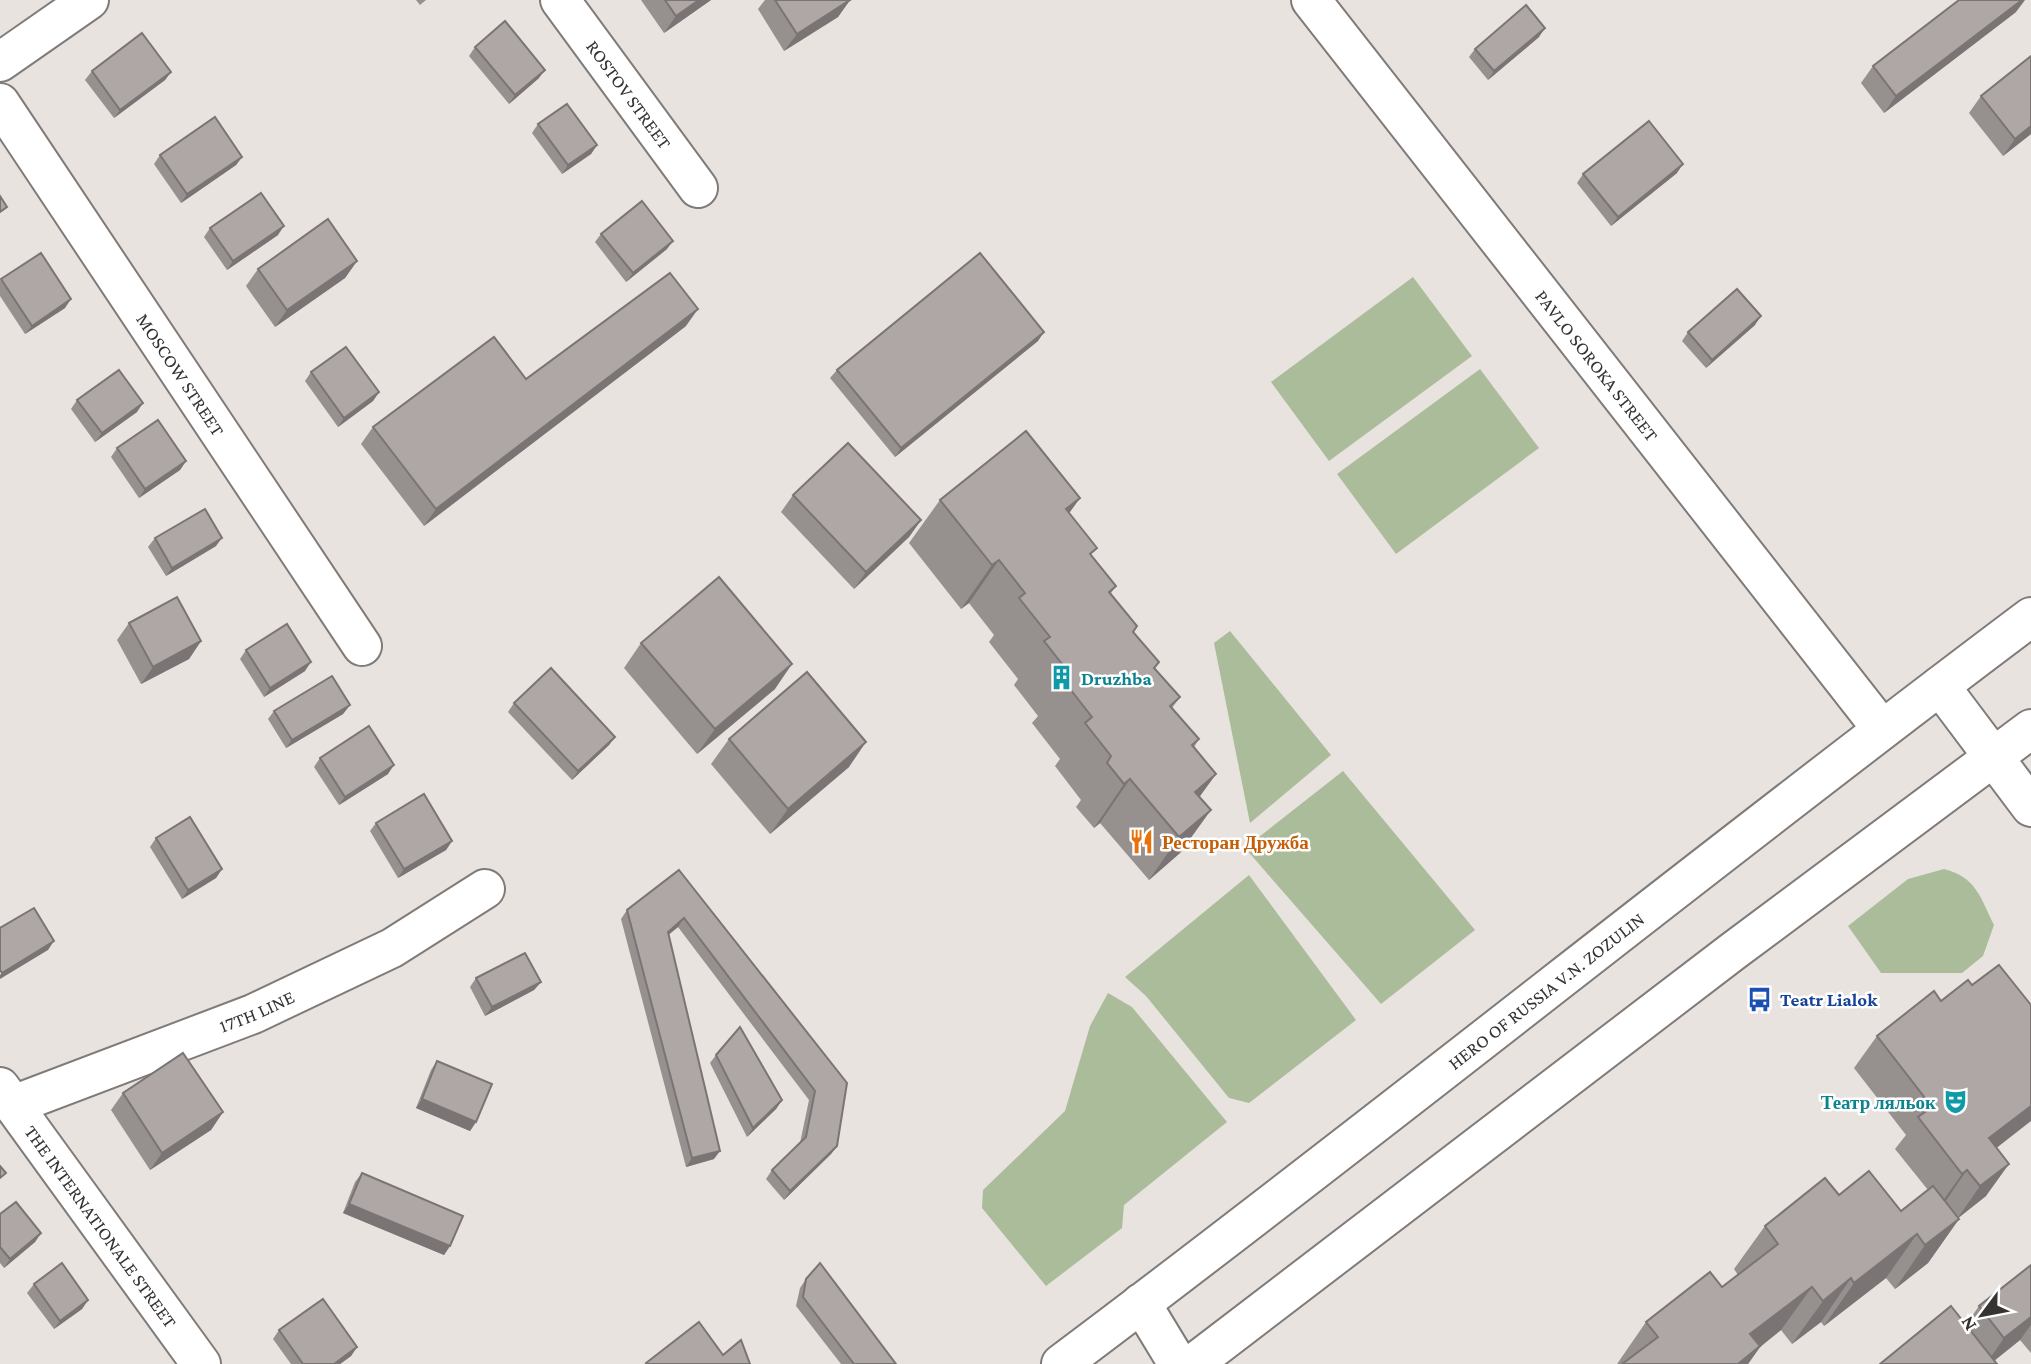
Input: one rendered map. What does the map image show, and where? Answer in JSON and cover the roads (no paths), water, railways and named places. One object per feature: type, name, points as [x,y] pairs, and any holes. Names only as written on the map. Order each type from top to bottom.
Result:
[{"type":"street","points":[[0,62],[89,0]]},
{"type":"street","name":"ROSTOV STREET","points":[[560,0],[698,188]]},
{"type":"street","name":"PAVLO SOROKA STREET","points":[[1311,0],[1882,729]]},
{"type":"street","name":"MOSCOW STREET","points":[[0,103],[362,646]]},
{"type":"street","name":"HERO OF RUSSIA V.N. ZOZULIN","points":[[1061,1364],[1197,1264],[1882,729],[2031,617]]},
{"type":"street","points":[[1940,685],[2031,807]]},
{"type":"street","points":[[1193,1364],[1732,952],[2031,729]]},
{"type":"street","name":"17TH LINE","points":[[7,1096],[253,1014],[392,948],[485,889]]},
{"type":"street","name":"THE INTERNATIONALE STREET","points":[[7,1096],[201,1364]]},
{"type":"street","points":[[1141,1303],[1178,1364]]},
{"type":"place","name":"Druzhba","points":[[1061,678]]},
{"type":"place","name":"Ресторан Дружба","points":[[1142,842]]},
{"type":"place","name":"Teatr Lialok","points":[[1760,999]]},
{"type":"place","name":"Театр ляльок","points":[[1956,1102]]}]
